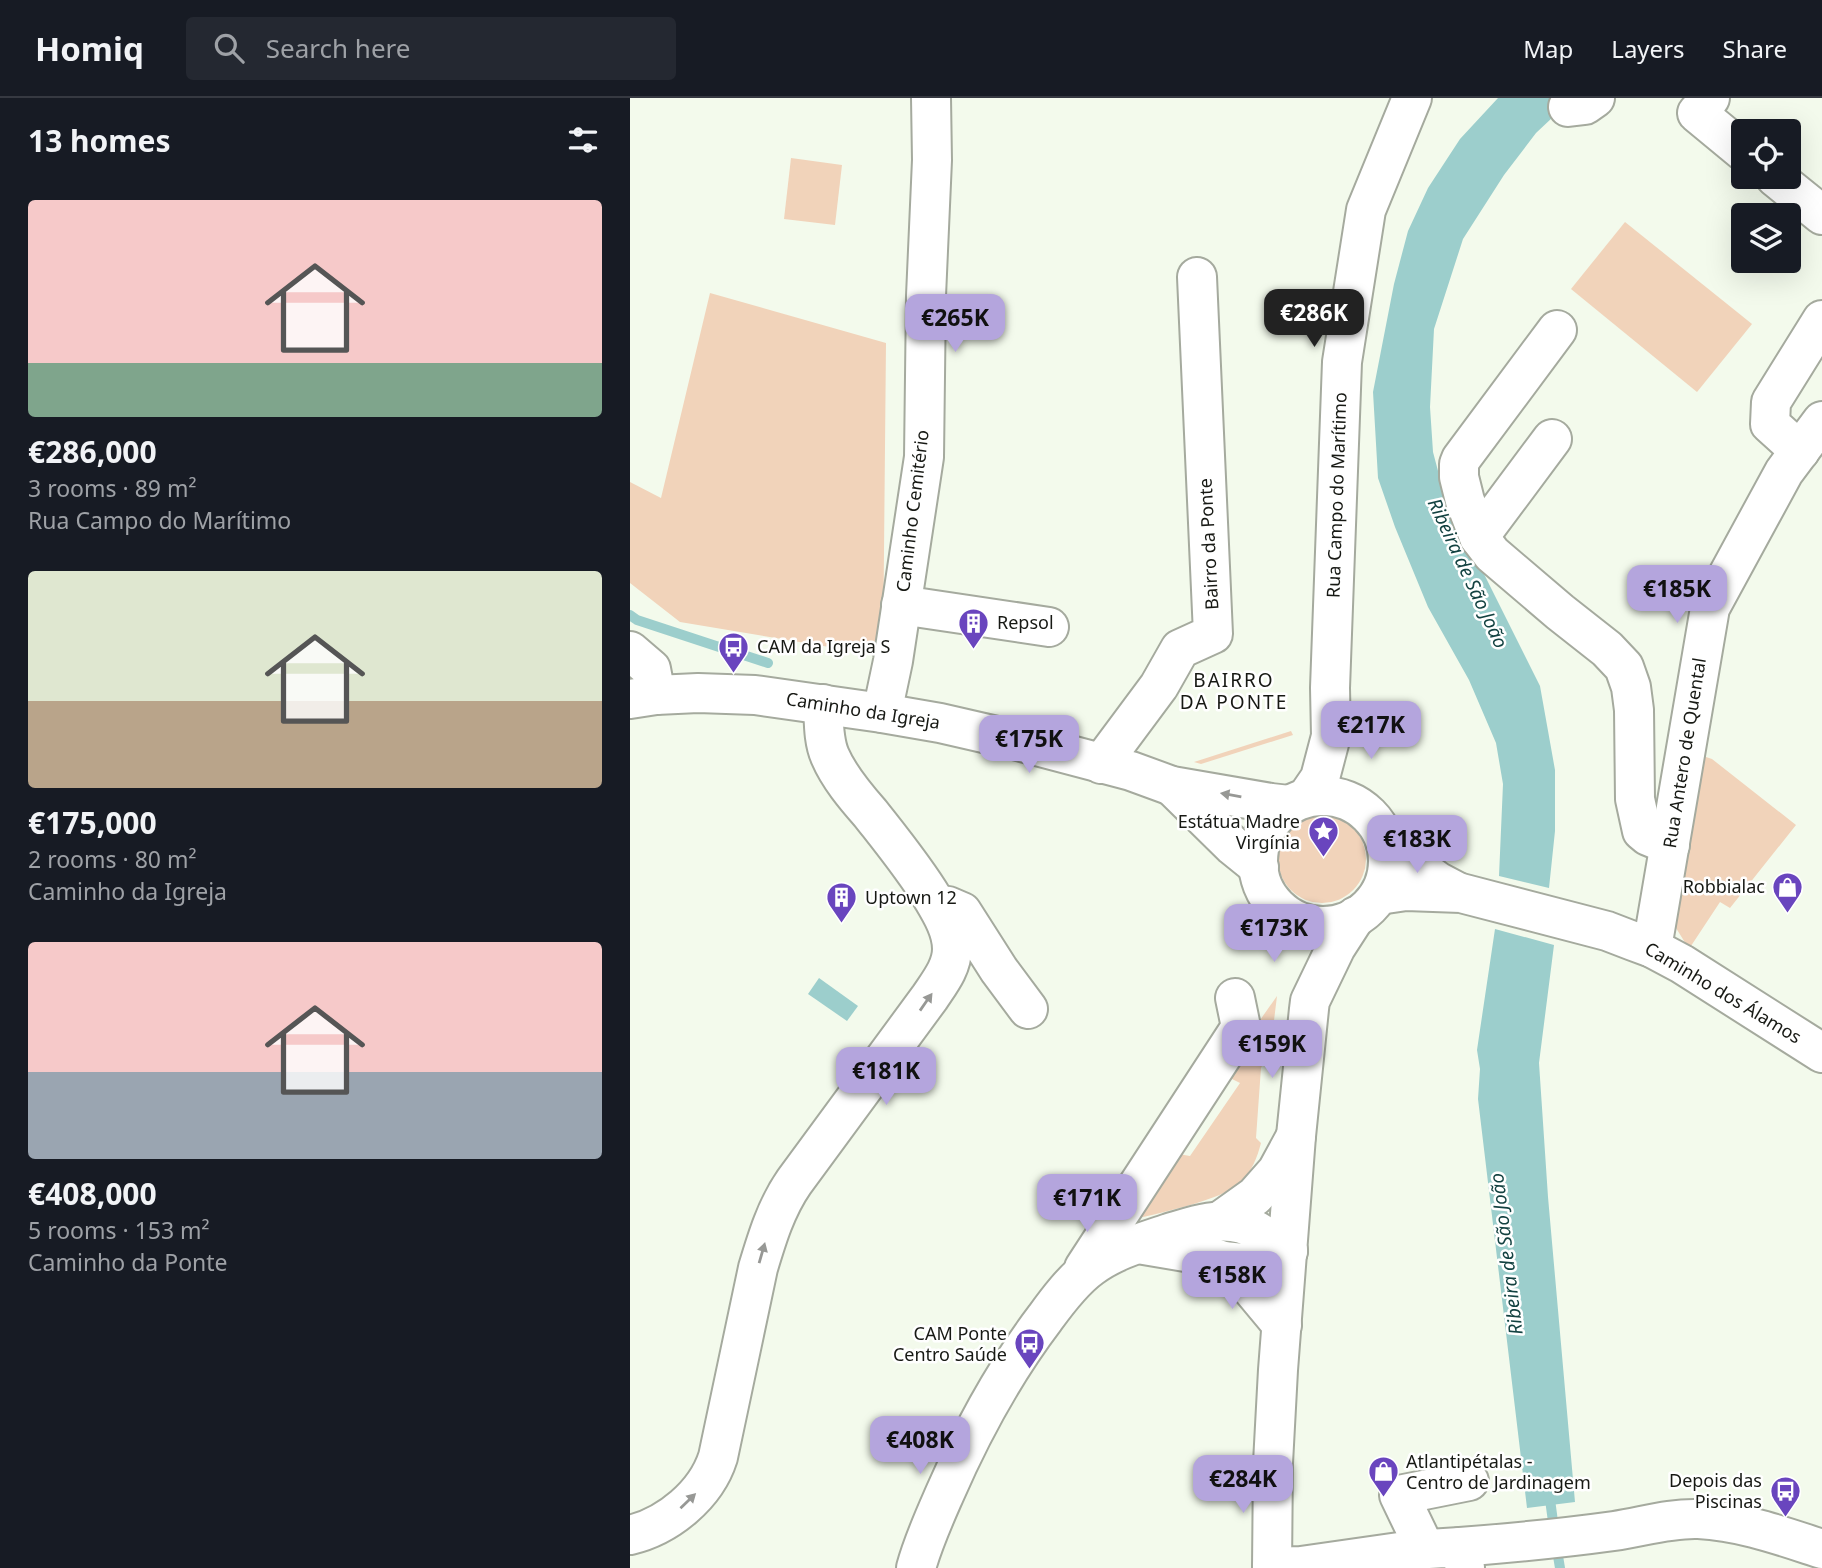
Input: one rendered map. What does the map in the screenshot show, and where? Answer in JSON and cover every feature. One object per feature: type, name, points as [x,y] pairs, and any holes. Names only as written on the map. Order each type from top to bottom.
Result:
[{"type":"street","name":"Caminho Cemitério","points":[[882,713],[924,457],[926,296],[932,160],[931,98]]},
{"type":"street","name":"Rua Campo do Marítimo","points":[[1298,801],[1320,778],[1331,736],[1330,688],[1342,362],[1366,211],[1412,98]]},
{"type":"street","points":[[1710,98],[1697,113],[1731,141]]},
{"type":"street","points":[[1790,189],[1822,215]]},
{"type":"street","name":"Bairro da Ponte","points":[[1101,764],[1159,687],[1180,649],[1213,634],[1197,277]]},
{"type":"street","points":[[1811,436],[1770,424],[1771,402],[1822,320]]},
{"type":"street","points":[[1474,541],[1459,477],[1459,464],[1557,330]]},
{"type":"street","name":"Rua Antero de Quental","points":[[1652,948],[1710,608],[1784,472],[1811,436]]},
{"type":"street","points":[[1474,541],[1552,439]]},
{"type":"street","points":[[1442,486],[1452,519],[1474,541],[1607,649],[1624,667],[1631,687],[1634,710],[1635,799],[1642,831],[1670,845]]},
{"type":"street","points":[[901,605],[1049,627]]},
{"type":"street","points":[[630,651],[651,669],[643,697]]},
{"type":"street","name":"Caminho da Igreja","points":[[643,697],[698,693],[755,695],[882,713],[1014,740],[1131,771],[1172,786],[1271,803],[1298,801]]},
{"type":"street","points":[[630,1535],[667,1520],[699,1491],[713,1471],[758,1268],[771,1226],[788,1191],[930,997],[946,972],[951,958],[948,927],[937,905],[918,874],[837,769],[826,744],[823,704]]},
{"type":"street","name":"Rua Campo do Marítimo","points":[[1331,736],[1346,780],[1362,808]]},
{"type":"street","name":"Caminho da Igreja","points":[[1172,786],[1233,846],[1259,867]]},
{"type":"street","points":[[1310,1001],[1336,947],[1367,906],[1386,880],[1386,844],[1377,824],[1362,808],[1336,796],[1298,801],[1271,821],[1260,843],[1259,867],[1263,886],[1274,902],[1288,915],[1305,923],[1322,926],[1340,923],[1367,906]]},
{"type":"street","name":"Caminho dos Álamos","points":[[1386,844],[1437,881],[1461,893],[1597,929],[1652,948],[1822,1053]]},
{"type":"street","name":"Caminho dos Álamos","points":[[1367,906],[1406,891],[1461,893]]},
{"type":"street","points":[[937,905],[962,912],[1028,1009]]},
{"type":"street","points":[[1288,915],[1301,949],[1310,1001],[1296,1136],[1282,1325],[1273,1463],[1272,1567],[1301,1566],[1364,1556],[1450,1555],[1673,1520],[1698,1519],[1769,1531],[1822,1549]]},
{"type":"street","points":[[1075,1282],[1241,1027],[1235,998]]},
{"type":"street","points":[[1220,1221],[1255,1196],[1270,1180],[1296,1136]]},
{"type":"street","points":[[916,1568],[922,1546],[986,1407],[1027,1341],[1075,1282],[1091,1267],[1109,1255],[1137,1243],[1194,1225],[1220,1221],[1244,1224],[1288,1251]]},
{"type":"street","points":[[1137,1243],[1223,1261],[1264,1263],[1288,1251]]},
{"type":"street","points":[[1223,1261],[1252,1289],[1282,1325]]},
{"type":"street","points":[[1450,1555],[1399,1495],[1469,1480]]},
{"type":"street","points":[[630,1552],[634,1568]]},
{"type":"shaded area","points":[[791,158],[842,165],[835,225],[784,219]]},
{"type":"shaded area","points":[[1625,222],[1752,324],[1697,392],[1571,289]]},
{"type":"shaded area","points":[[710,293],[886,343],[883,656],[680,622],[630,583],[630,482],[661,498]]},
{"type":"shaded area","points":[[1291,731],[1293,735],[1201,764],[1194,762]]},
{"type":"shaded area","points":[[1706,757],[1796,825],[1730,908],[1720,902],[1689,949],[1676,928],[1673,916],[1700,759]]},
{"type":"shaded area","points":[[1322,815],[1339,818],[1353,828],[1363,842],[1366,859],[1363,876],[1353,890],[1339,900],[1322,903],[1305,900],[1291,890],[1281,876],[1278,859],[1281,842],[1291,828],[1305,818]]},
{"type":"shaded area","points":[[1277,996],[1271,1045],[1261,1068],[1256,1138],[1261,1143],[1248,1173],[1232,1189],[1219,1195],[1126,1221],[1173,1153],[1190,1156],[1240,1083],[1222,1074]]},
{"type":"water","points":[[1498,98],[1580,98],[1536,133],[1504,175],[1463,239],[1434,329],[1430,407],[1433,452],[1442,486],[1540,686],[1555,770],[1555,831],[1549,888],[1499,876],[1503,784],[1496,743],[1469,680],[1428,607],[1378,478],[1373,392],[1394,284],[1408,231],[1428,188],[1460,139]]},
{"type":"water","points":[[1495,929],[1554,945],[1539,1063],[1575,1502],[1527,1508],[1478,1099],[1480,1069],[1477,1050]]},
{"type":"water","points":[[819,978],[858,1006],[847,1021],[808,994]]},
{"type":"waterway","points":[[630,615],[637,620],[768,663]]},
{"type":"waterway","name":"Ribeira de São João","points":[[1549,1492],[1554,1529]]},
{"type":"waterway","name":"Ribeira de São João","points":[[1556,1544],[1560,1568]]},
{"type":"place","name":"Repsol","points":[[974,650]]},
{"type":"place","name":"CAM da Igreja S","points":[[734,674]]},
{"type":"place","name":"Estátua Madre Virgínia","points":[[1323,859]]},
{"type":"place","name":"Robbialac","points":[[1788,914]]},
{"type":"place","name":"Uptown 12","points":[[842,925]]},
{"type":"place","name":"CAM Ponte Centro Saúde","points":[[1030,1371]]},
{"type":"place","name":"Atlantipétalas - Centro de Jardinagem","points":[[1383,1499]]},
{"type":"place","name":"Depois das Piscinas","points":[[1785,1518]]},
{"type":"district","name":"BAIRRO DA PONTE","points":[[1234,691]]}]
